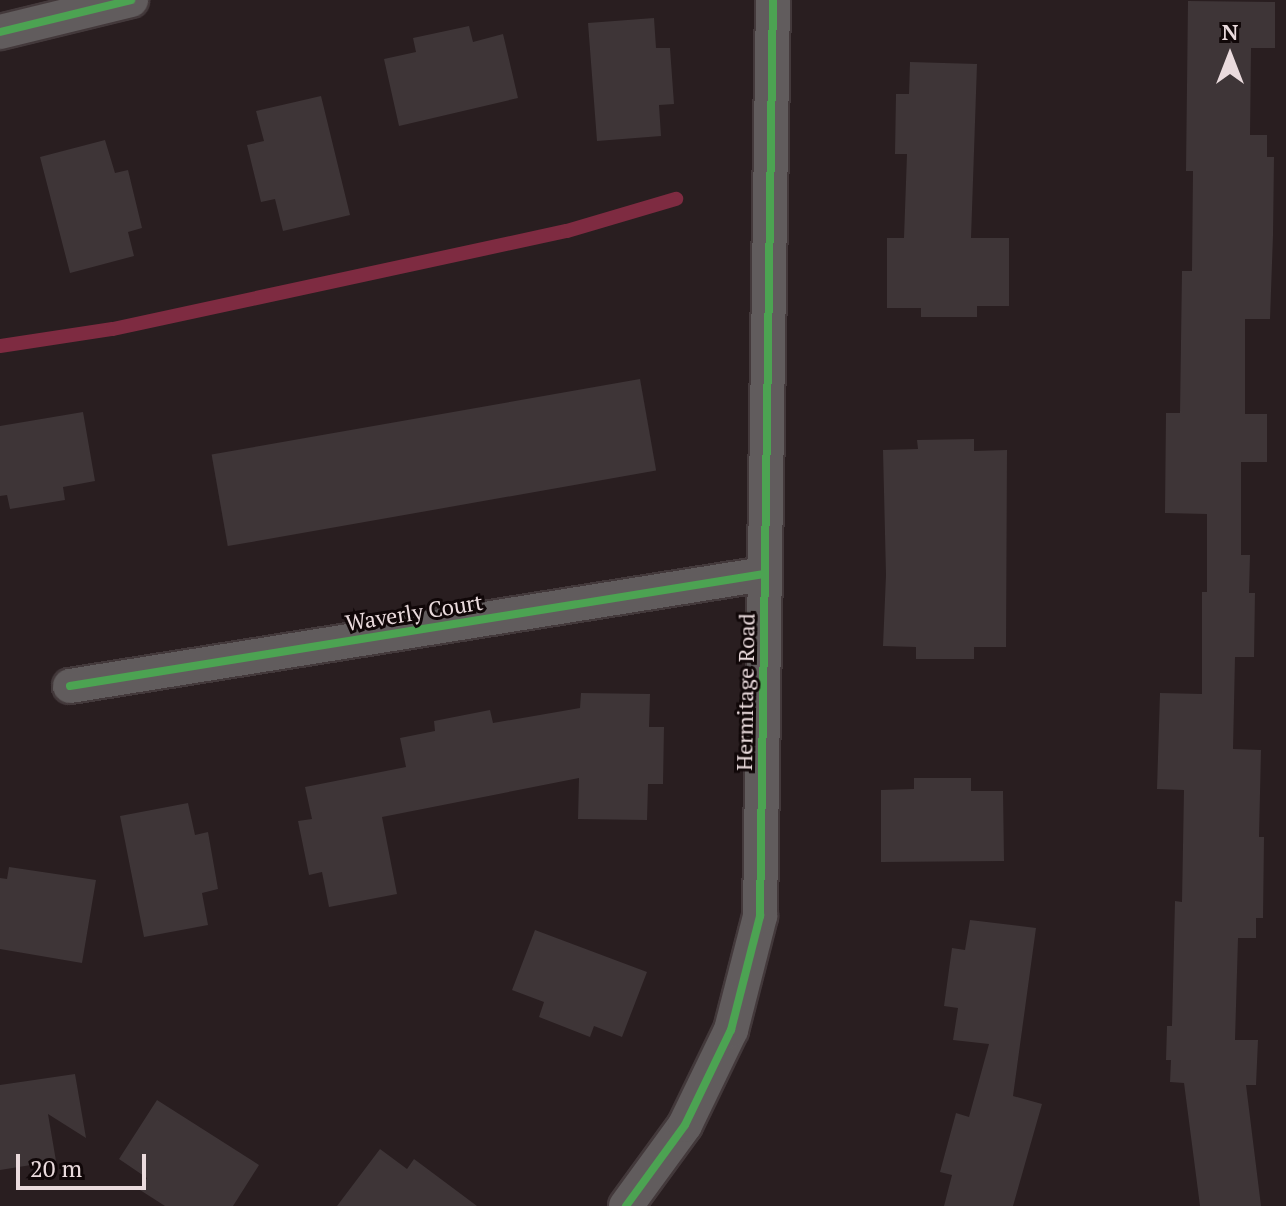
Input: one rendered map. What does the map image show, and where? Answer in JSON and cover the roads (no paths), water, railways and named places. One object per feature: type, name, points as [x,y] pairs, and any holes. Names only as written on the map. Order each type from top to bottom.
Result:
[{"type":"street","points":[[0,32],[131,0]]},
{"type":"street","name":"Hermitage Road","points":[[626,1206],[685,1125],[731,1030],[760,916],[773,0]]},
{"type":"street","name":"Waverly Court","points":[[70,686],[764,574]]},
{"type":"waterway","points":[[0,346],[113,329],[567,231],[676,199]]}]
